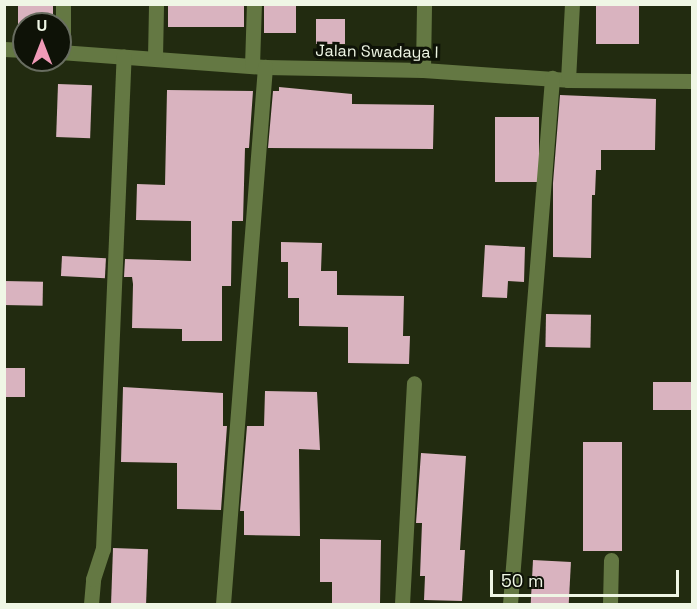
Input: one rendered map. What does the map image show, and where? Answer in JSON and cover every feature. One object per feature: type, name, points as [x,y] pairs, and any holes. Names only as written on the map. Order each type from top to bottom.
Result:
[{"type":"street","points":[[155,58],[156,4]]},
{"type":"street","points":[[223,604],[259,66],[254,4]]},
{"type":"street","points":[[423,70],[424,4]]},
{"type":"street","points":[[510,604],[560,79],[572,4]]},
{"type":"street","name":"Jalan Swadaya I","points":[[72,53],[259,66],[423,70],[560,79],[693,81]]},
{"type":"street","points":[[91,604],[93,579],[103,549],[124,56]]},
{"type":"street","points":[[402,604],[414,383]]},
{"type":"street","points":[[610,604],[611,560]]},
{"type":"building","points":[[18,4],[53,4],[53,12],[18,12]]},
{"type":"building","points":[[168,4],[244,4],[244,27],[168,27]]},
{"type":"building","points":[[264,4],[296,4],[296,33],[264,33]]},
{"type":"building","points":[[596,4],[639,4],[639,44],[596,44]]},
{"type":"building","points":[[316,19],[345,19],[345,44],[316,44]]},
{"type":"building","points":[[58,84],[92,85],[90,138],[56,137]]},
{"type":"building","points":[[279,87],[352,94],[352,104],[434,105],[433,149],[268,148],[273,91],[279,91]]},
{"type":"building","points":[[167,90],[253,91],[249,148],[245,148],[243,221],[232,221],[231,286],[222,286],[222,341],[182,341],[182,329],[132,328],[133,284],[132,277],[124,277],[125,259],[191,261],[191,221],[136,220],[137,184],[165,185]]},
{"type":"building","points":[[560,95],[656,99],[655,150],[601,150],[601,170],[596,170],[595,195],[592,195],[591,258],[553,257],[553,183]]},
{"type":"building","points":[[495,117],[539,117],[539,182],[495,182]]},
{"type":"building","points":[[281,242],[322,243],[321,271],[337,271],[337,295],[404,296],[403,336],[410,336],[409,364],[348,363],[348,327],[299,326],[299,298],[288,298],[288,262],[281,262]]},
{"type":"building","points":[[485,245],[525,247],[524,282],[508,281],[507,298],[482,297]]},
{"type":"building","points":[[62,256],[106,258],[105,278],[61,276]]},
{"type":"building","points":[[4,281],[43,282],[43,306],[4,305]]},
{"type":"building","points":[[546,314],[591,315],[590,348],[545,347]]},
{"type":"building","points":[[4,368],[25,368],[25,397],[4,397]]},
{"type":"building","points":[[653,382],[692,382],[692,410],[653,410]]},
{"type":"building","points":[[123,387],[223,393],[223,426],[227,426],[221,510],[177,509],[177,463],[121,462]]},
{"type":"building","points":[[265,391],[317,392],[320,450],[299,449],[300,536],[244,535],[244,511],[240,511],[247,426],[264,426]]},
{"type":"building","points":[[583,442],[622,442],[622,551],[583,551]]},
{"type":"building","points":[[421,453],[466,456],[460,550],[465,550],[462,601],[424,600],[425,576],[420,576],[422,523],[416,523]]},
{"type":"building","points":[[320,539],[381,540],[380,604],[332,604],[332,582],[320,582]]},
{"type":"building","points":[[113,548],[148,549],[146,604],[111,604]]},
{"type":"building","points":[[533,560],[571,562],[569,604],[531,604]]}]
